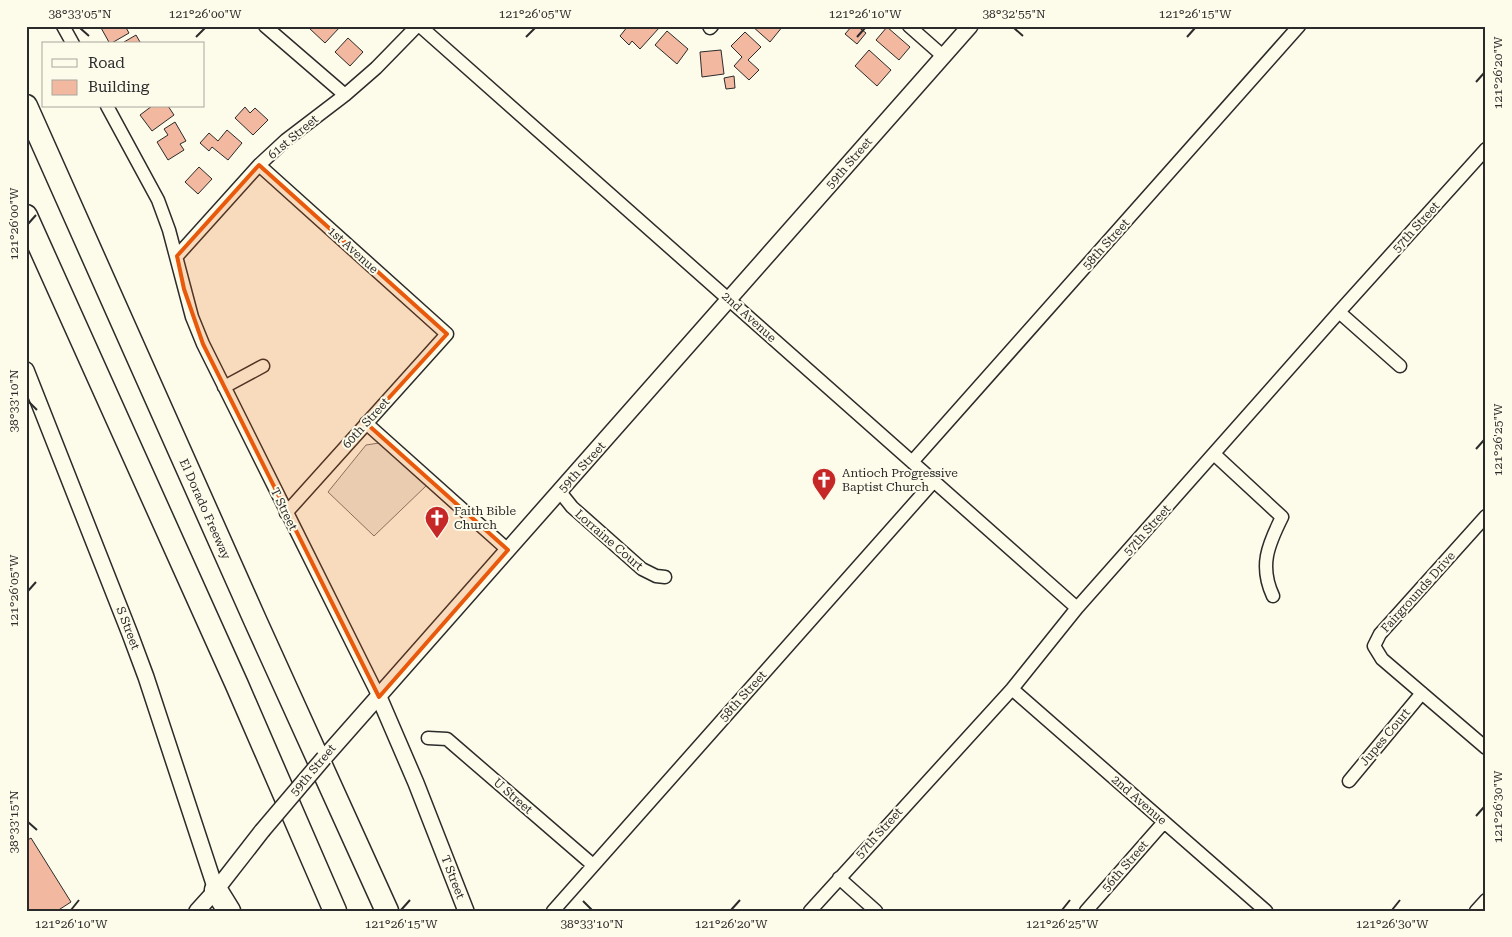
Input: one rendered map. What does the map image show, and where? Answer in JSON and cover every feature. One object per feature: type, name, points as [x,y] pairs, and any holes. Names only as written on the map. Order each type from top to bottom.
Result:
[{"type":"highway","name":"El Dorado Freeway","points":[[26,106],[387,911]]},
{"type":"highway","points":[[26,216],[237,685],[335,911]]},
{"type":"highway","points":[[26,232],[68,308]]},
{"type":"highway","points":[[219,900],[229,911]]},
{"type":"street","points":[[63,26],[72,42]]},
{"type":"street","points":[[265,26],[345,95]]},
{"type":"street","name":"61st Street","points":[[177,256],[259,165],[286,140],[345,95],[419,26]]},
{"type":"street","name":"2nd Avenue","points":[[419,26],[1077,608]]},
{"type":"street","points":[[909,26],[943,56]]},
{"type":"street","name":"59th Street","points":[[197,911],[219,900],[262,831],[349,727],[379,697],[970,26]]},
{"type":"street","name":"58th Street","points":[[912,462],[1300,26]]},
{"type":"street","name":"T Street","points":[[108,108],[158,200],[177,256],[192,317],[203,344],[379,697],[416,783],[466,911]]},
{"type":"street","name":"57th Street","points":[[810,911],[1012,689],[1077,608],[1486,149]]},
{"type":"street","name":"1st Avenue","points":[[259,165],[447,334]]},
{"type":"street","points":[[1339,312],[1400,366]]},
{"type":"street","name":"60th Street","points":[[286,513],[447,334]]},
{"type":"street","points":[[224,387],[263,366]]},
{"type":"street","name":"S Street","points":[[26,370],[140,660],[219,900]]},
{"type":"street","points":[[366,423],[508,550]]},
{"type":"street","points":[[1214,454],[1282,516],[1273,534],[1266,556],[1265,571],[1273,596]]},
{"type":"street","name":"58th Street","points":[[553,911],[934,481]]},
{"type":"street","name":"Lorraine Court","points":[[560,492],[572,507],[642,569],[656,576],[666,577]]},
{"type":"street","name":"Fairgrounds Drive","points":[[1486,516],[1376,640],[1374,646],[1382,659],[1486,748]]},
{"type":"street","name":"2nd Avenue","points":[[1012,689],[1266,911]]},
{"type":"street","name":"Jupes Court","points":[[1349,781],[1422,693]]},
{"type":"street","name":"U Street","points":[[428,738],[447,739],[593,865]]},
{"type":"street","name":"56th Street","points":[[1086,911],[1164,822]]},
{"type":"street","points":[[838,878],[876,911]]},
{"type":"street","points":[[1476,910],[1486,900]]},
{"type":"highlighted area","points":[[259,165],[447,334],[366,423],[508,550],[379,697],[203,344],[184,289],[177,256]]},
{"type":"shaded area","points":[[379,443],[427,485],[374,536],[328,492],[366,445]]},
{"type":"building","points":[[100,26],[125,26],[129,33],[113,42],[109,42]]},
{"type":"building","points":[[311,26],[340,27],[325,43],[309,28]]},
{"type":"building","points":[[628,26],[657,26],[659,28],[640,49],[632,41],[629,45],[620,36]]},
{"type":"building","points":[[752,26],[783,26],[770,42]]},
{"type":"building","points":[[852,26],[857,26],[866,33],[857,44],[845,34]]},
{"type":"building","points":[[887,27],[910,47],[899,60],[876,40]]},
{"type":"building","points":[[667,31],[688,49],[677,64],[655,45]]},
{"type":"building","points":[[745,32],[761,47],[748,60],[759,70],[749,80],[734,66],[742,57],[731,46]]},
{"type":"building","points":[[136,35],[140,42],[124,42]]},
{"type":"building","points":[[348,38],[363,52],[350,66],[335,52]]},
{"type":"building","points":[[721,50],[724,74],[702,77],[700,52]]},
{"type":"building","points":[[869,50],[891,70],[877,86],[855,66]]},
{"type":"building","points":[[734,76],[735,88],[726,89],[724,78]]},
{"type":"building","points":[[245,107],[250,113],[255,108],[268,120],[253,135],[235,118]]},
{"type":"building","points":[[149,108],[169,108],[174,115],[152,131],[140,115]]},
{"type":"building","points":[[175,122],[186,141],[180,144],[184,150],[168,160],[157,142],[168,135],[164,129]]},
{"type":"building","points":[[227,130],[242,143],[228,160],[212,147],[209,151],[200,143],[209,133],[218,141]]},
{"type":"building","points":[[199,167],[212,179],[198,194],[185,182]]},
{"type":"building","points":[[31,838],[71,902],[57,911],[26,911],[26,841]]},
{"type":"place","name":"Antioch Progressive Baptist Church","points":[[824,501]]},
{"type":"place","name":"Faith Bible Church","points":[[437,539]]}]
